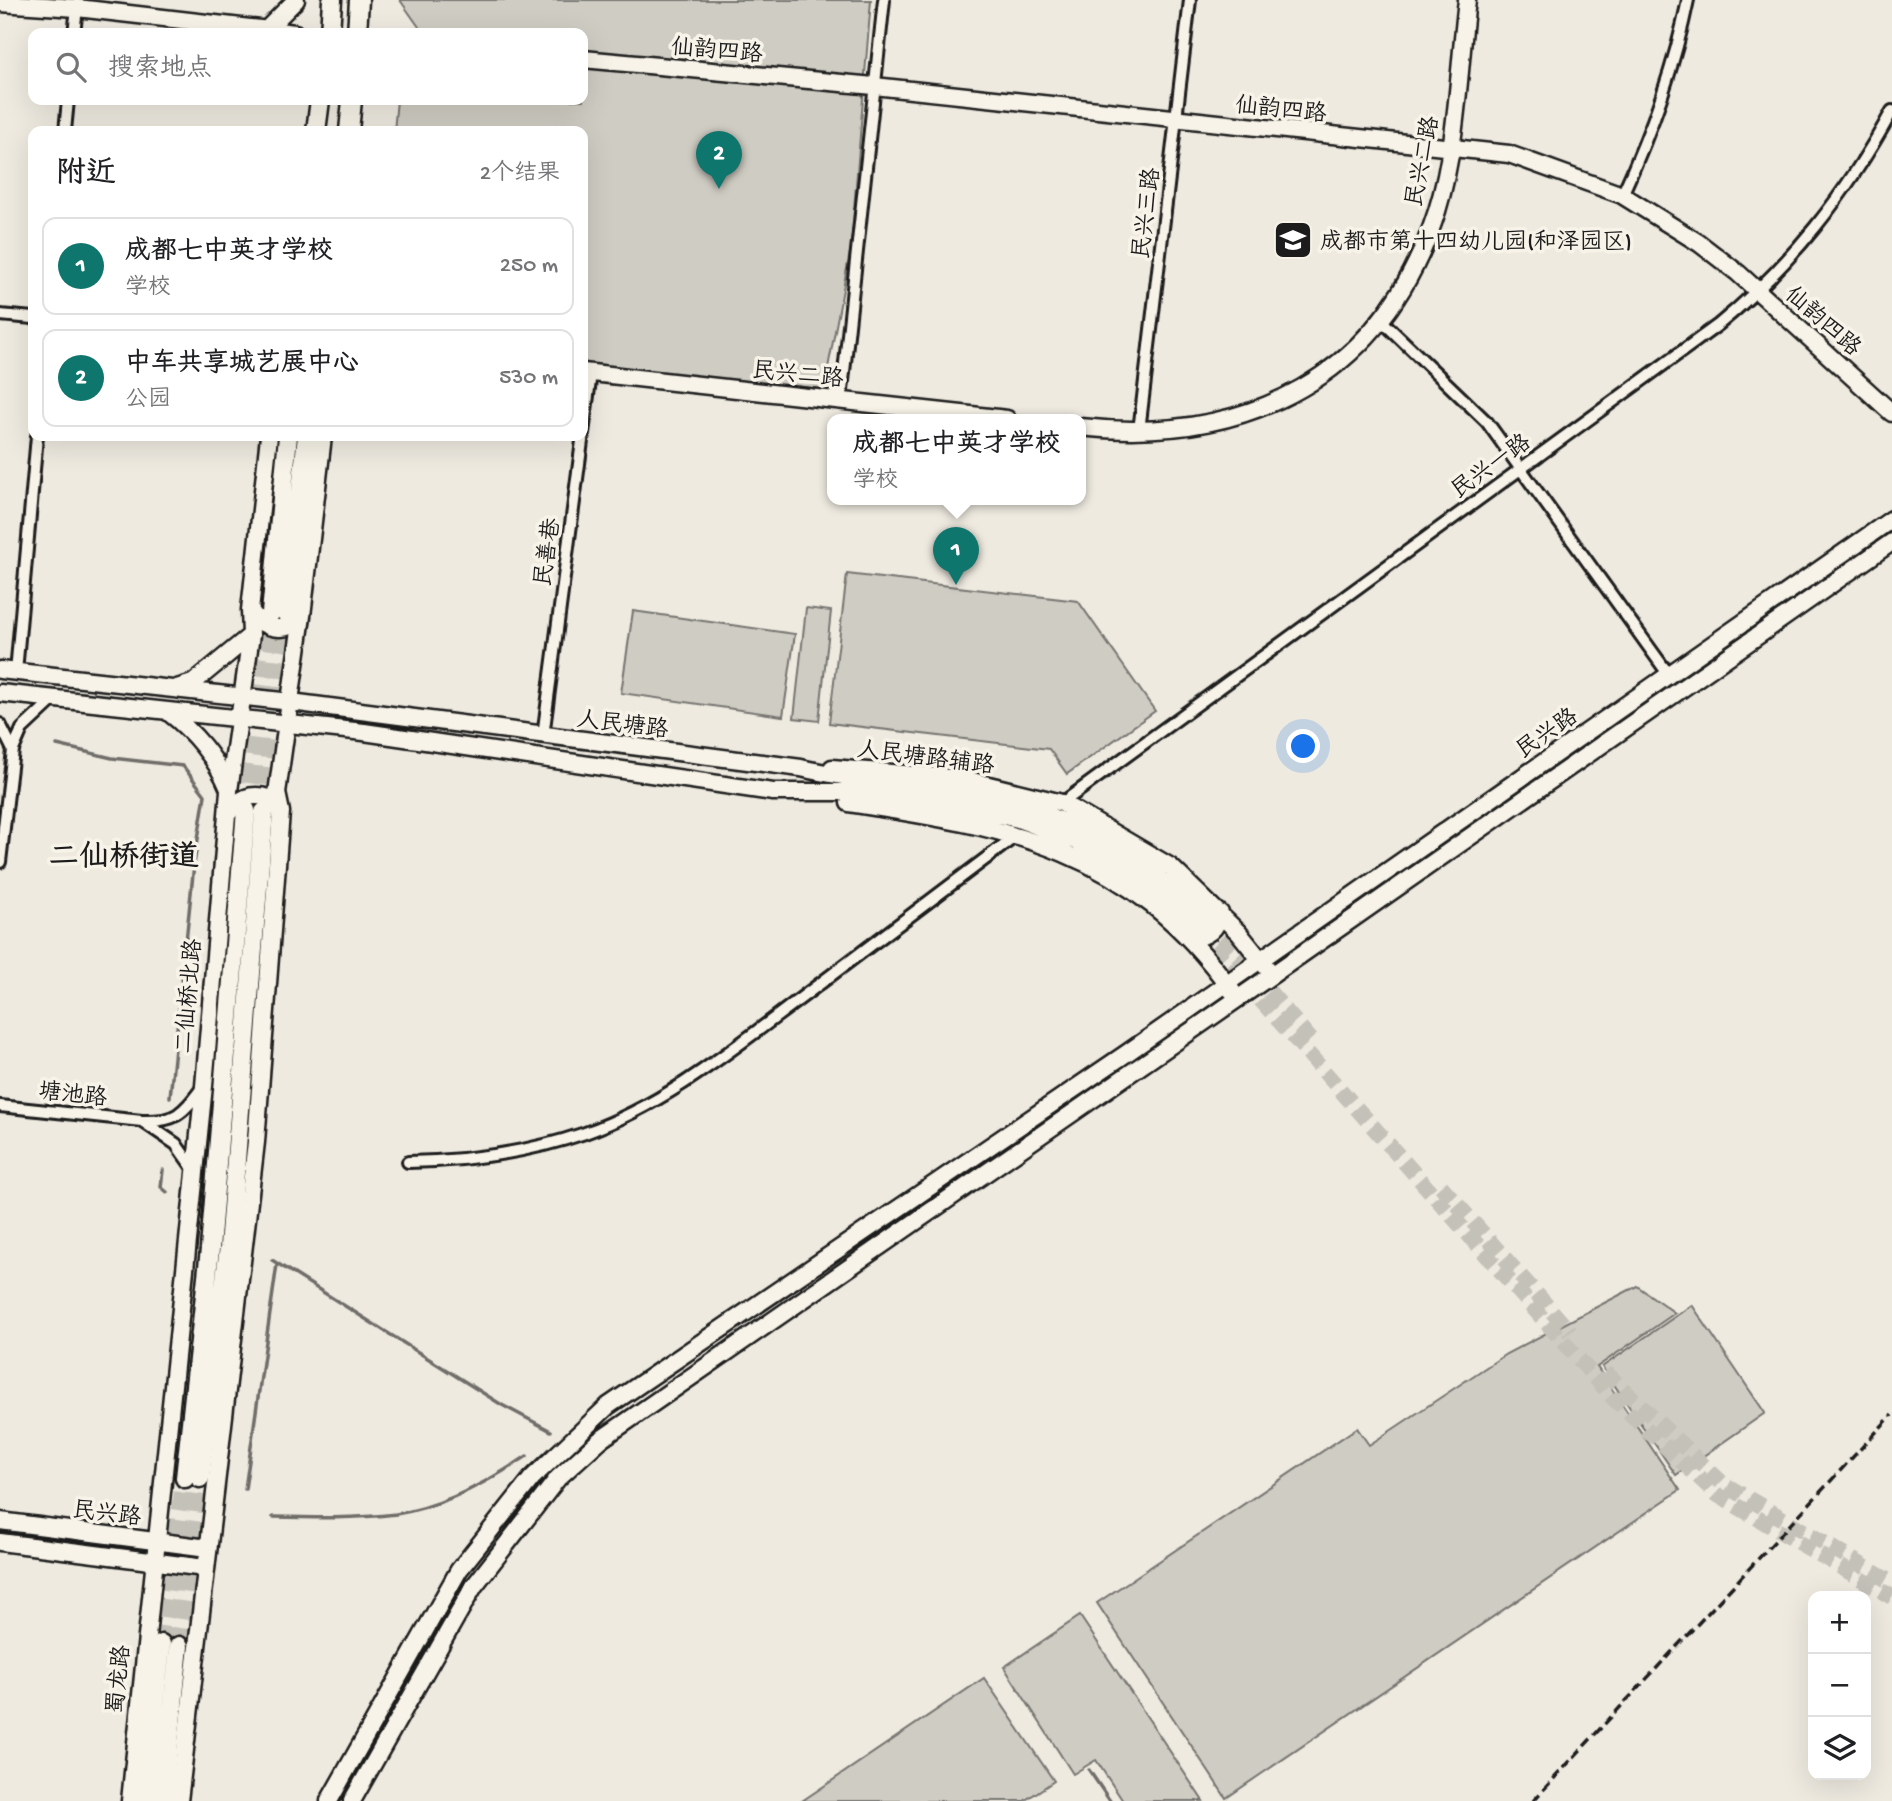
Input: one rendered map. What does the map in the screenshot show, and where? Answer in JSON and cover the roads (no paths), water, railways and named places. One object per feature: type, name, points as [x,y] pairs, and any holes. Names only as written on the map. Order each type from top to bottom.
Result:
[{"type":"main road","points":[[330,28],[332,0]]},
{"type":"main road","points":[[357,28],[359,0]]},
{"type":"main road","points":[[317,126],[319,105]]},
{"type":"main road","points":[[349,126],[352,105]]},
{"type":"main road","points":[[287,615],[288,441]]},
{"type":"main road","points":[[287,615],[306,441]]},
{"type":"main road","points":[[192,1478],[229,1247],[264,811]]},
{"type":"main road","name":"蜀龙路","points":[[145,1801],[170,1645],[163,1801]]},
{"type":"street","points":[[266,28],[296,0]]},
{"type":"street","points":[[841,400],[884,0]]},
{"type":"street","name":"民兴三路","points":[[1139,431],[1178,120],[1190,0]]},
{"type":"street","name":"民兴二路","points":[[1086,427],[1139,431],[1209,423],[1241,416],[1278,401],[1343,360],[1381,320],[1400,296],[1437,211],[1449,148],[1467,0]]},
{"type":"street","points":[[1622,195],[1647,139],[1676,55],[1688,0]]},
{"type":"street","points":[[0,3],[76,8],[231,28]]},
{"type":"street","points":[[74,28],[76,8]]},
{"type":"street","name":"仙韵四路","points":[[588,60],[874,86],[1509,154],[1622,195],[1699,243],[1892,412]]},
{"type":"street","points":[[65,126],[68,105]]},
{"type":"street","name":"民兴一路","points":[[1062,803],[1522,468],[1758,292],[1819,226],[1892,111]]},
{"type":"street","points":[[0,315],[28,317]]},
{"type":"street","points":[[1381,320],[1487,422],[1680,691]]},
{"type":"street","name":"民兴二路","points":[[588,373],[963,414]]},
{"type":"street","points":[[8,671],[36,441]]},
{"type":"street","name":"二仙桥北路","points":[[153,1562],[204,1086],[229,791],[238,718],[245,697],[251,635],[250,610],[268,441]]},
{"type":"street","points":[[264,811],[276,793],[291,702],[287,615],[322,441]]},
{"type":"street","name":"民善巷","points":[[543,736],[579,441]]},
{"type":"street","name":"民兴路","points":[[329,1801],[459,1570],[532,1478],[574,1435],[659,1369],[1227,984],[1892,519]]},
{"type":"street","name":"民兴路","points":[[352,1801],[474,1586],[558,1478],[600,1440],[1892,542]]},
{"type":"street","points":[[250,610],[260,623],[281,629],[291,626],[287,615]]},
{"type":"street","points":[[172,689],[193,683],[251,635]]},
{"type":"street","name":"人民塘路","points":[[8,671],[291,702],[802,768],[856,780],[956,793],[1020,806],[1086,832],[1126,856],[1185,898],[1203,924]]},
{"type":"street","name":"人民塘路","points":[[0,694],[364,732],[773,792],[845,793],[947,804],[1048,828],[1122,867],[1203,924]]},
{"type":"street","points":[[0,862],[13,750],[22,729],[54,699]]},
{"type":"street","points":[[166,710],[188,728],[222,773],[229,791]]},
{"type":"street","points":[[0,724],[13,750]]},
{"type":"street","name":"人民塘路辅路","points":[[802,768],[857,768],[964,779],[1062,803],[1171,867],[1203,924],[1227,984],[1238,999]]},
{"type":"street","name":"人民塘路辅路","points":[[773,792],[963,820],[1049,845],[1111,875],[1147,900],[1203,924],[1261,960],[1272,975]]},
{"type":"street","points":[[178,1801],[256,1142],[264,811],[270,798],[246,796],[237,801],[228,814]]},
{"type":"street","points":[[408,1162],[467,1161],[528,1150],[588,1132],[646,1106],[772,1020],[1017,835]]},
{"type":"street","points":[[142,1121],[172,1119],[185,1110],[204,1086]]},
{"type":"street","name":"塘池路","points":[[0,1107],[142,1121]]},
{"type":"street","points":[[142,1121],[176,1144],[195,1171]]},
{"type":"street","name":"民兴路","points":[[0,1521],[208,1548]]},
{"type":"street","name":"民兴路","points":[[0,1542],[205,1568]]},
{"type":"street","name":"蜀龙路","points":[[130,1801],[153,1562]]},
{"type":"waterway","points":[[57,745],[112,758],[183,766],[205,795],[194,864],[170,1097]]},
{"type":"waterway","points":[[163,1170],[161,1187],[167,1192]]},
{"type":"waterway","points":[[272,1260],[502,1405],[551,1431]]},
{"type":"waterway","points":[[245,1489],[277,1264]]},
{"type":"waterway","points":[[273,1517],[365,1517],[413,1511],[465,1492],[527,1456]]},
{"type":"waterway","points":[[1089,1770],[1110,1801]]},
{"type":"tunnel","points":[[246,810],[271,613]]},
{"type":"tunnel","points":[[264,812],[287,615]]},
{"type":"tunnel","points":[[1206,919],[1312,1041]]},
{"type":"tunnel","points":[[1197,928],[1614,1399],[1718,1495],[1892,1597]]},
{"type":"tunnel","points":[[1441,1186],[1570,1332]]},
{"type":"tunnel","points":[[1605,1372],[1722,1483],[1892,1583]]},
{"type":"tunnel","points":[[161,1644],[185,1478]]},
{"type":"tunnel","points":[[179,1646],[200,1478]]},
{"type":"railway","points":[[1533,1801],[1892,1415]]},
{"type":"place","name":"中车共享城艺展中心","points":[[719,189]]},
{"type":"place","name":"成都市第十四幼儿园(和泽园区)","points":[[1293,240]]},
{"type":"place","name":"成都七中英才学校","points":[[956,585]]},
{"type":"district","name":"二仙桥街道","points":[[124,855]]}]
